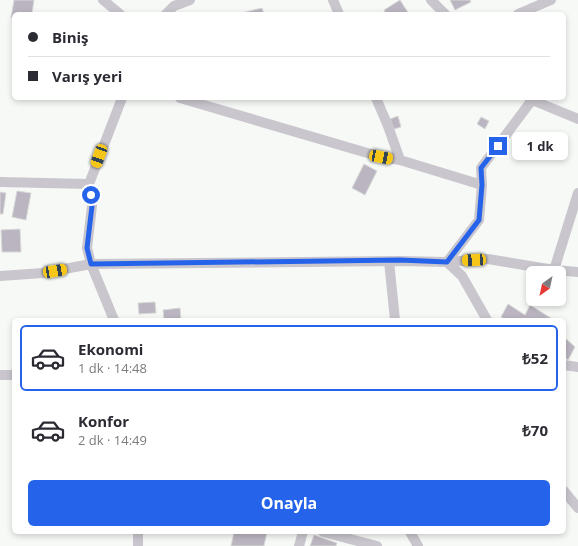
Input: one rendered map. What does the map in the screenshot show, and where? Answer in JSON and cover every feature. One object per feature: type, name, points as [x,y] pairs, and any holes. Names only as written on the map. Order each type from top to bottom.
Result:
[{"type":"street","points":[[103,0],[118,12]]},
{"type":"street","points":[[168,12],[174,6],[190,0]]},
{"type":"street","points":[[333,0],[338,12]]},
{"type":"street","points":[[432,0],[443,12]]},
{"type":"street","points":[[523,12],[551,0]]},
{"type":"street","points":[[113,318],[91,264],[87,248],[92,206],[89,184],[121,100]]},
{"type":"street","points":[[187,100],[366,152],[400,160],[482,185]]},
{"type":"street","points":[[377,100],[400,160]]},
{"type":"street","points":[[447,262],[479,220],[482,185],[481,168],[529,100]]},
{"type":"street","points":[[532,100],[578,119]]},
{"type":"street","points":[[0,182],[89,184]]},
{"type":"street","points":[[555,266],[578,193]]},
{"type":"street","points":[[0,276],[43,273],[91,264],[389,261],[447,262],[488,259],[530,266]]},
{"type":"street","points":[[389,261],[395,318]]},
{"type":"street","points":[[447,262],[462,276],[486,318]]},
{"type":"street","points":[[566,271],[578,272]]},
{"type":"street","points":[[566,365],[578,367]]},
{"type":"street","points":[[0,376],[12,375]]},
{"type":"street","points":[[566,493],[578,508]]},
{"type":"street","points":[[138,534],[138,546]]},
{"type":"street","points":[[299,546],[302,534]]},
{"type":"street","points":[[331,534],[377,546]]},
{"type":"street","points":[[411,534],[418,546]]},
{"type":"building","points":[[14,0],[34,0],[32,12],[12,12]]},
{"type":"building","points":[[400,0],[408,12],[385,12],[384,10]]},
{"type":"building","points":[[450,0],[470,0],[471,2],[455,10]]},
{"type":"building","points":[[262,8],[263,12],[245,12]]},
{"type":"building","points":[[398,116],[401,127],[394,129],[390,119]]},
{"type":"building","points":[[481,117],[489,121],[485,129],[477,124]]},
{"type":"building","points":[[364,164],[377,171],[365,195],[352,188]]},
{"type":"building","points":[[17,191],[31,193],[26,220],[12,217]]},
{"type":"building","points":[[0,192],[6,193],[3,214],[0,214]]},
{"type":"building","points":[[20,229],[21,252],[2,252],[1,230]]},
{"type":"building","points":[[155,302],[156,313],[139,314],[138,303]]},
{"type":"building","points":[[508,304],[525,315],[530,306],[532,306],[551,318],[501,317]]},
{"type":"building","points":[[180,308],[181,318],[164,318],[163,310]]},
{"type":"building","points":[[566,339],[575,347],[568,360],[566,358]]},
{"type":"building","points":[[234,534],[267,534],[264,546],[231,546]]},
{"type":"building","points":[[314,535],[337,543],[336,546],[310,546]]},
{"type":"route","points":[[91,195],[92,206],[87,248],[91,264],[400,260],[447,262],[479,220],[482,185],[481,168],[498,146]]}]
